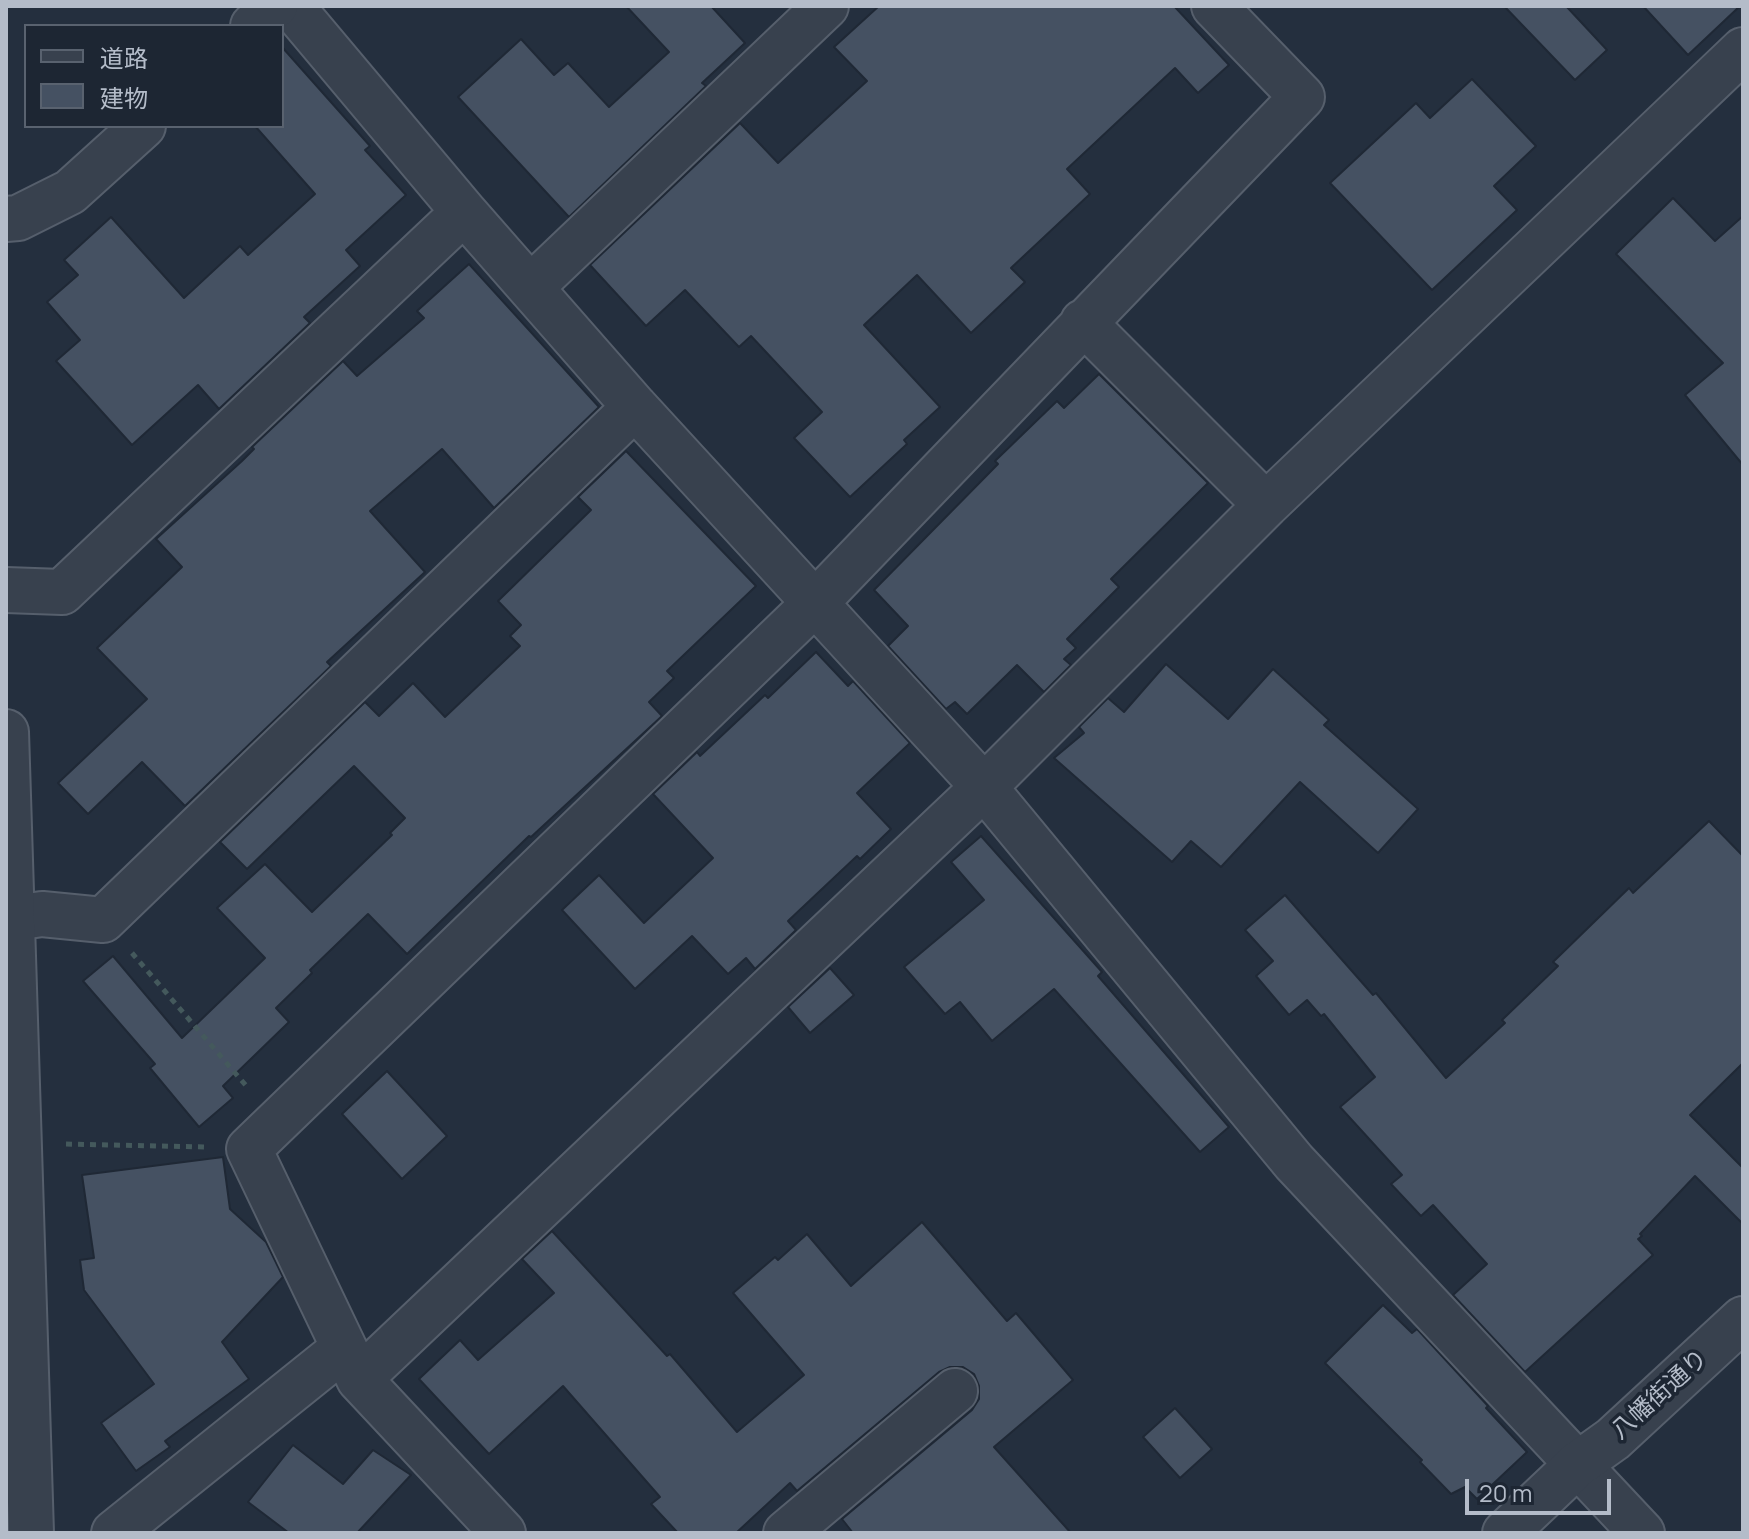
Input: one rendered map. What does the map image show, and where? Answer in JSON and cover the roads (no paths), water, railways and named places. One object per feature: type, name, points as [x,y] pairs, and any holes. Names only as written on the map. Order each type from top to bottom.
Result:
[{"type":"street","points":[[255,24],[275,6]]},
{"type":"street","points":[[291,6],[464,212],[635,407],[984,787],[1294,1162],[1642,1533]]},
{"type":"street","points":[[532,286],[826,6]]},
{"type":"street","points":[[503,1533],[351,1364],[263,1135],[815,603],[1302,97],[1214,6]]},
{"type":"street","points":[[114,1533],[351,1364],[984,787],[1266,505],[1743,50]]},
{"type":"street","points":[[6,219],[18,218],[70,192],[141,128]]},
{"type":"street","points":[[6,590],[62,592],[464,212]]},
{"type":"street","points":[[1083,322],[1266,505]]},
{"type":"street","points":[[14,918],[42,914],[103,920],[635,407]]},
{"type":"street","points":[[6,732],[31,1533]]},
{"type":"street","name":"八幡街通り","points":[[1505,1533],[1578,1464],[1613,1439],[1743,1319]]},
{"type":"street","points":[[786,1533],[955,1391]]}]
